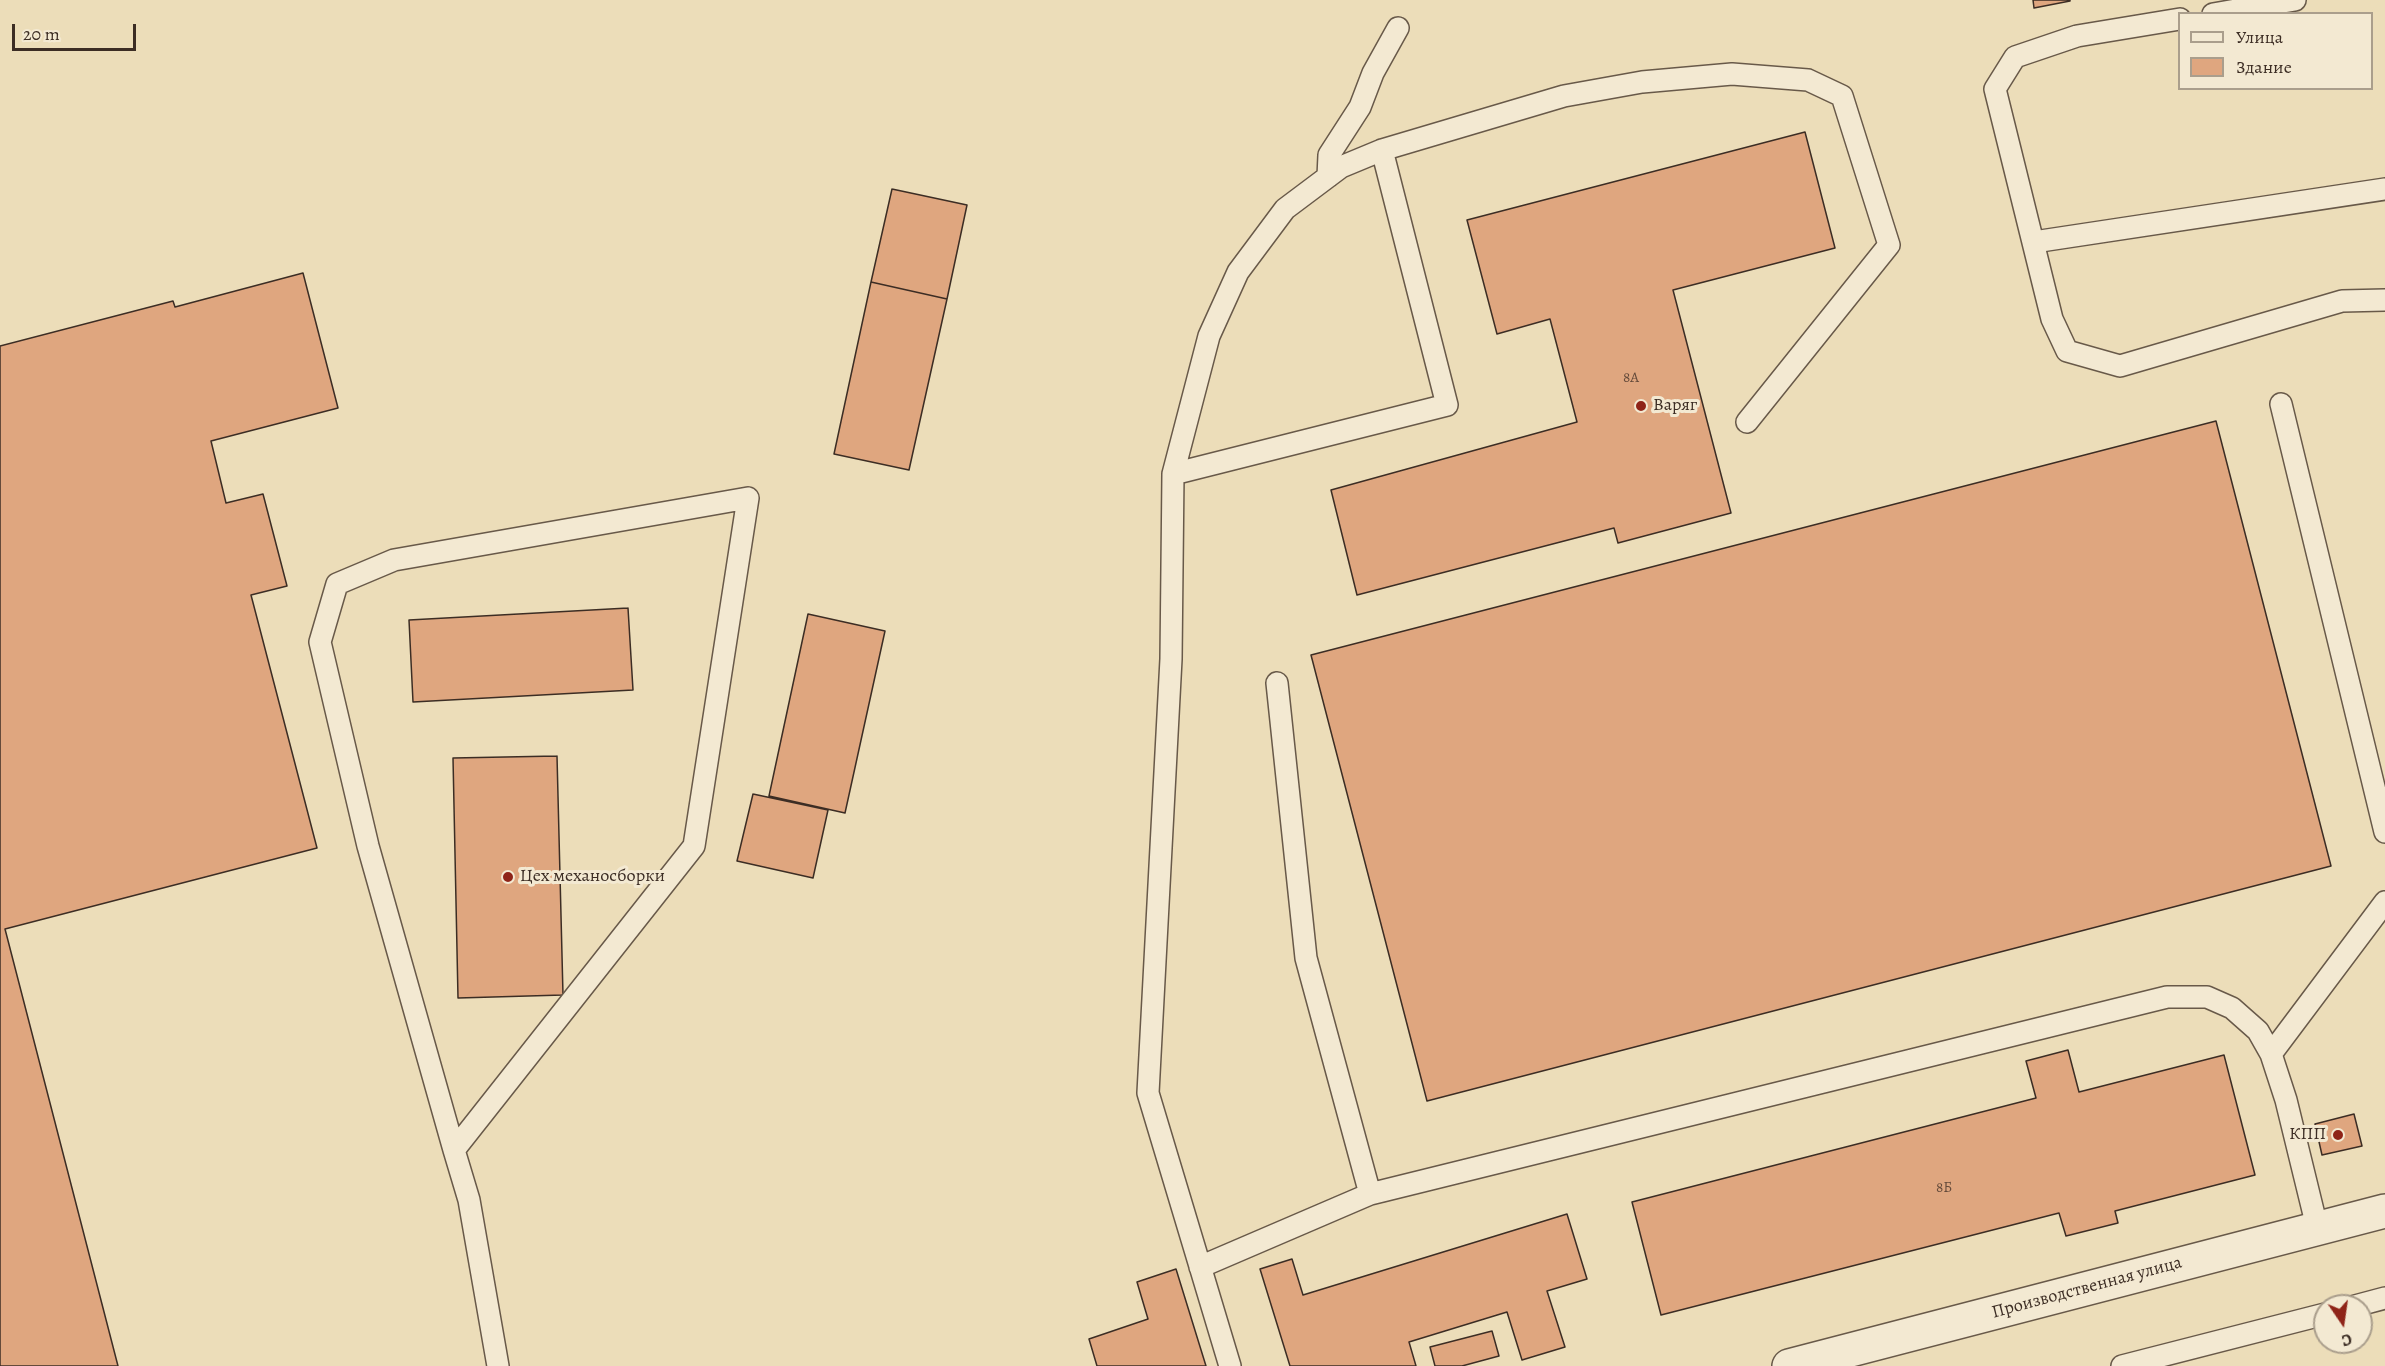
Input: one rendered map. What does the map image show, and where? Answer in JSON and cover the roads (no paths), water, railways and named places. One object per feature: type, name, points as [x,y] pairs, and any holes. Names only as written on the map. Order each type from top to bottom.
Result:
[{"type":"street","name":"Производственная улица","points":[[1789,1366],[1831,1361],[2385,1210]]},
{"type":"lane","points":[[2225,12],[2295,0]]},
{"type":"lane","points":[[2178,19],[2077,36],[2015,57],[1995,89],[2052,319],[2067,351],[2120,366],[2343,301],[2385,300]]},
{"type":"lane","points":[[1328,177],[1329,155],[1360,107],[1373,73],[1398,28]]},
{"type":"lane","points":[[1230,1366],[1148,1093],[1171,659],[1173,474],[1209,336],[1238,272],[1285,209],[1341,167],[1382,150],[1564,96],[1642,82],[1732,74],[1809,80],[1842,96],[1889,245],[1748,422]]},
{"type":"lane","points":[[1173,474],[1447,405],[1382,150]]},
{"type":"lane","points":[[2034,242],[2385,189]]},
{"type":"lane","points":[[2282,404],[2385,832]]},
{"type":"lane","points":[[454,1150],[694,846],[748,498],[394,560],[337,584],[320,642],[368,846],[454,1150],[469,1200],[498,1366]]},
{"type":"lane","points":[[1277,683],[1306,958],[1370,1194]]},
{"type":"lane","points":[[2271,1054],[2385,902]]},
{"type":"lane","points":[[1200,1267],[1370,1194],[2167,997],[2207,997],[2232,1008],[2258,1031],[2271,1054],[2286,1100],[2317,1227]]},
{"type":"lane","points":[[2122,1366],[2313,1317]]},
{"type":"place","name":"Варяг","points":[[1641,406]]},
{"type":"place","name":"Цех механосборки","points":[[508,877]]},
{"type":"place","name":"КПП","points":[[2338,1135]]}]
